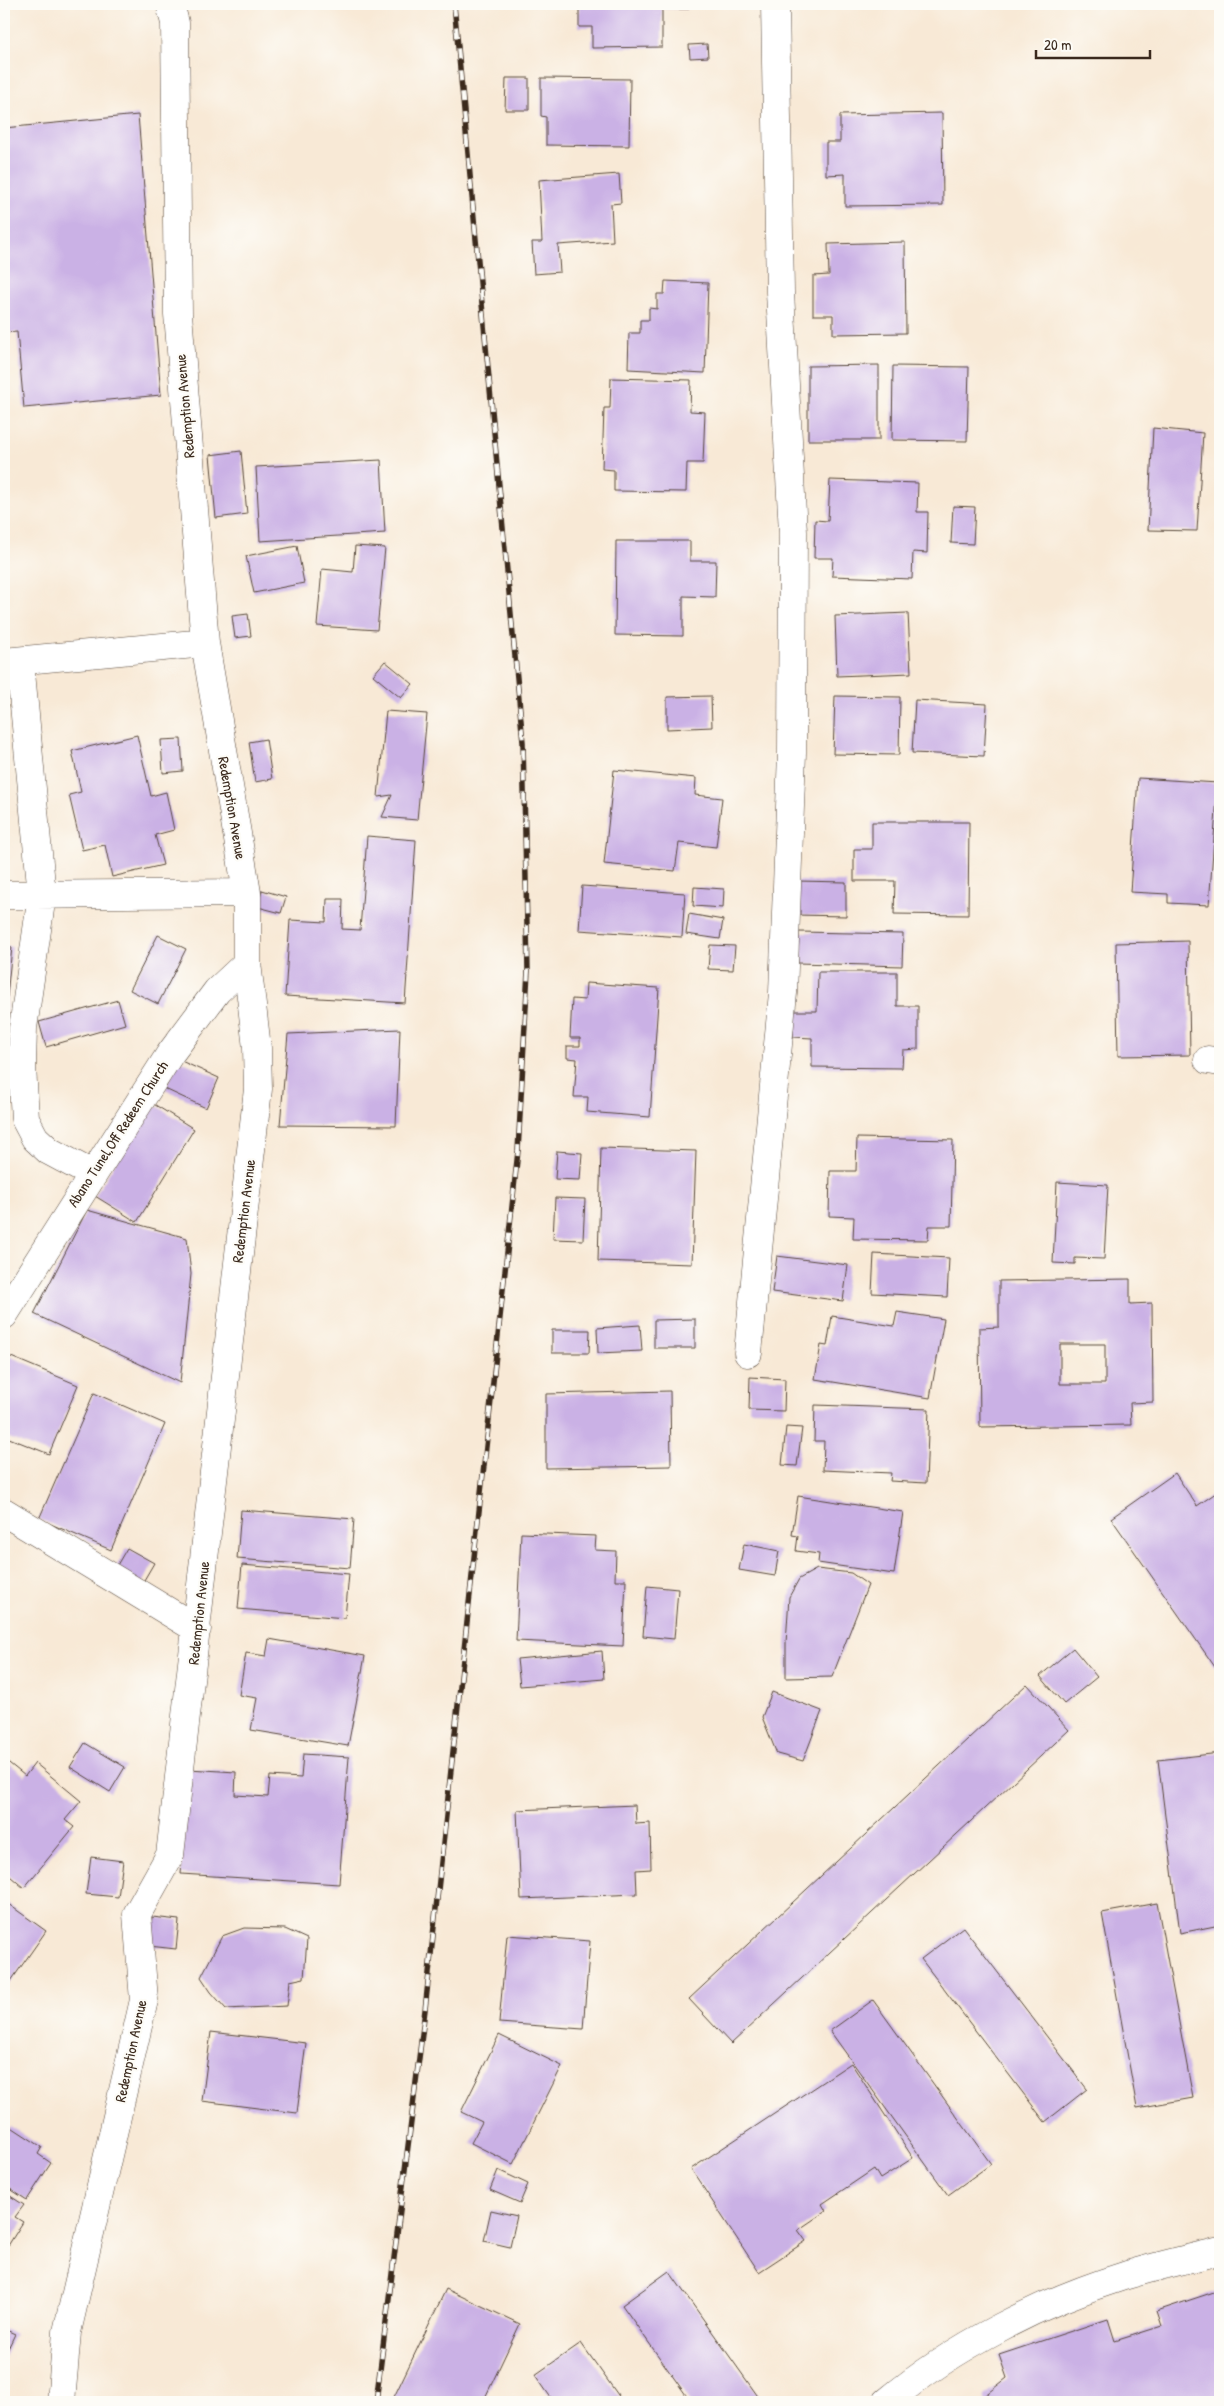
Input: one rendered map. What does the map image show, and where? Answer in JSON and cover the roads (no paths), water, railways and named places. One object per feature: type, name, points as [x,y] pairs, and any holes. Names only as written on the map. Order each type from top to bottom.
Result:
[{"type":"street","name":"Redemption Avenue","points":[[61,2402],[67,2332],[144,2000],[137,1914],[170,1855],[258,1089],[257,1048],[247,963],[246,893],[204,643],[178,314],[175,22],[170,4]]},
{"type":"street","points":[[748,1353],[783,993],[792,753],[793,532],[780,292],[775,4]]},
{"type":"street","points":[[92,1174],[49,1151],[35,1138],[25,1119],[22,1066],[23,1028],[42,895],[12,662],[204,643]]},
{"type":"street","points":[[4,895],[246,893]]},
{"type":"street","name":"Abano Tunel,Off Redeem Church","points":[[4,1315],[170,1054],[217,991],[247,963]]},
{"type":"street","points":[[4,1512],[197,1629]]},
{"type":"street","points":[[887,2402],[973,2343],[1038,2307],[1125,2276],[1220,2251]]},
{"type":"railway","points":[[376,2402],[425,2010],[518,1151],[528,971],[523,742],[454,4]]}]
